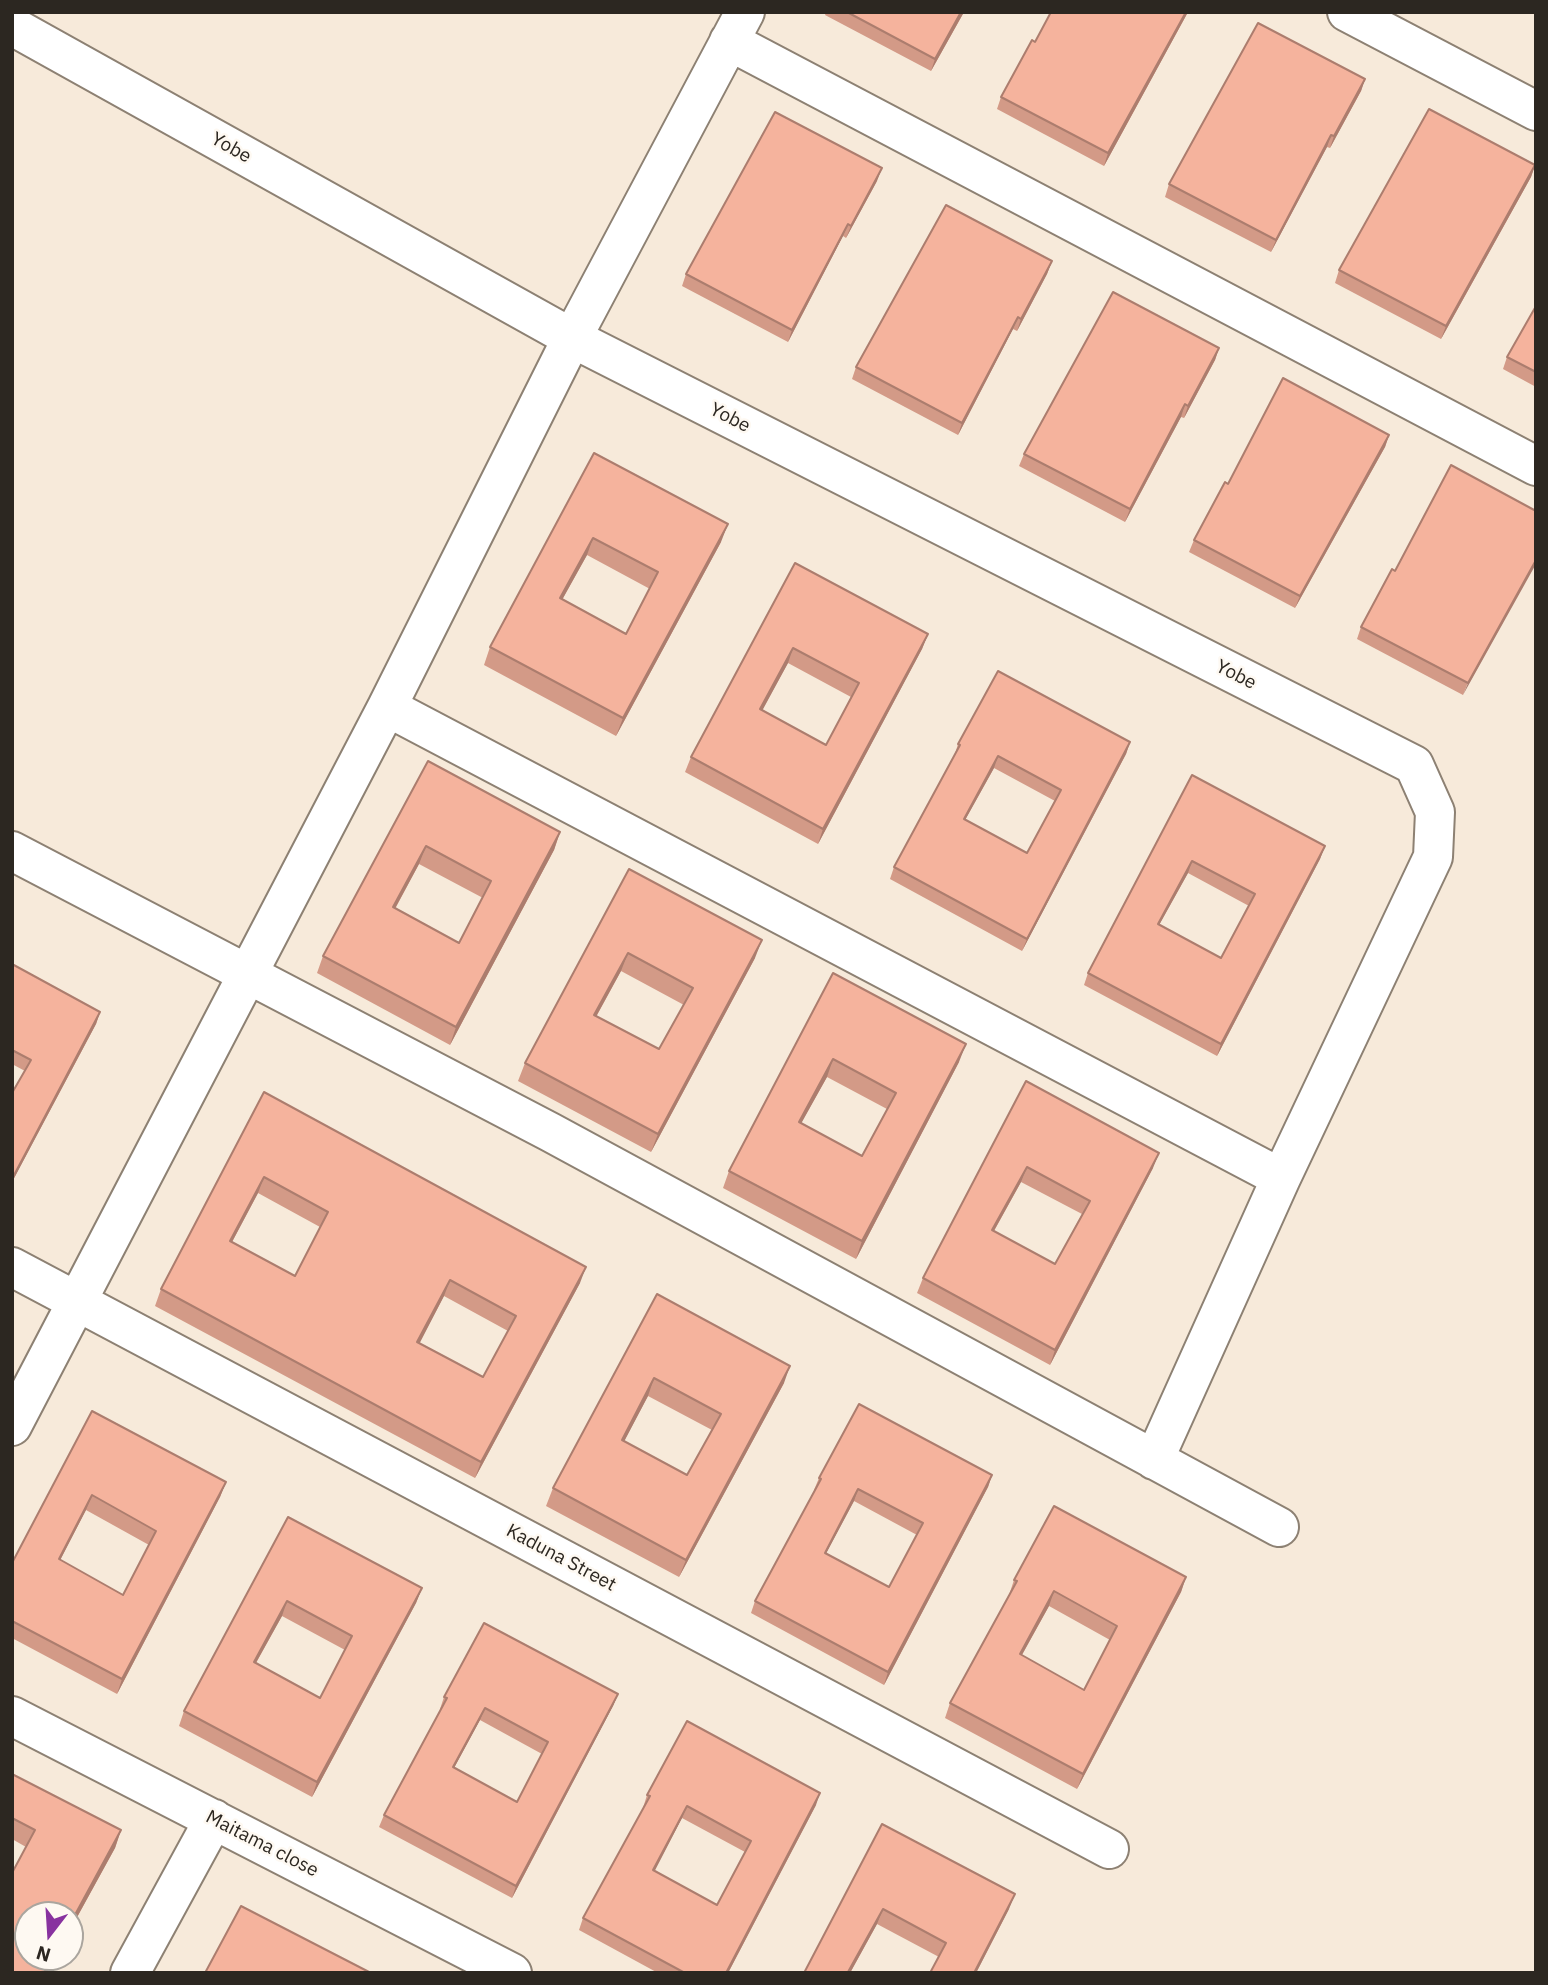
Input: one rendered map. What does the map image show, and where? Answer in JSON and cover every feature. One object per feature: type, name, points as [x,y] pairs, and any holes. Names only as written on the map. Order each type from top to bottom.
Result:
[{"type":"street","points":[[1347,12],[1536,111]]},
{"type":"street","name":"Yobe","points":[[12,26],[572,338],[1414,765],[1434,812],[1433,857],[1281,1178]]},
{"type":"street","points":[[12,1426],[387,706],[572,338],[737,26],[1536,466]]},
{"type":"street","points":[[387,706],[1281,1178],[1154,1460]]},
{"type":"street","points":[[12,852],[248,973],[1279,1527]]},
{"type":"street","name":"Kaduna Street","points":[[12,1268],[1109,1849]]},
{"type":"street","name":"Maitama close","points":[[12,1716],[512,1973]]},
{"type":"street","points":[[130,1973],[214,1819]]},
{"type":"building","points":[[847,12],[961,12],[935,59]]},
{"type":"building","points":[[1051,12],[1186,12],[1108,153],[1001,97],[1032,40],[1035,42]]},
{"type":"building","points":[[1258,23],[1365,79],[1334,136],[1331,135],[1276,240],[1169,184]]},
{"type":"building","points":[[1429,109],[1535,165],[1446,326],[1339,270]]},
{"type":"building","points":[[775,112],[882,168],[851,226],[848,224],[792,330],[686,274]]},
{"type":"building","points":[[946,205],[1052,261],[1021,319],[1018,317],[962,423],[856,367]]},
{"type":"building","points":[[1113,292],[1219,348],[1188,406],[1185,404],[1130,509],[1024,454]]},
{"type":"building","points":[[1536,306],[1536,372],[1507,357]]},
{"type":"building","points":[[1283,378],[1389,435],[1300,596],[1194,540],[1225,482],[1228,484]]},
{"type":"building","points":[[594,453],[728,524],[623,718],[490,647]],"holes":[[[593,538],[658,572],[626,634],[560,598]]]},
{"type":"building","points":[[1451,465],[1536,511],[1536,560],[1468,683],[1361,627],[1392,569],[1395,571]]},
{"type":"building","points":[[795,563],[928,634],[823,829],[691,757]],"holes":[[[793,648],[859,683],[826,745],[760,709]]]},
{"type":"building","points":[[998,671],[1130,742],[1027,939],[894,867],[960,745],[958,744]],"holes":[[[998,756],[1061,790],[1027,853],[964,819]]]},
{"type":"building","points":[[428,761],[560,832],[456,1027],[323,956]],"holes":[[[426,846],[491,881],[459,943],[393,907]]]},
{"type":"building","points":[[1192,775],[1325,846],[1221,1044],[1088,973]],"holes":[[[1192,861],[1255,894],[1221,958],[1158,924]]]},
{"type":"building","points":[[629,869],[762,940],[658,1134],[525,1063]],"holes":[[[628,953],[693,988],[659,1049],[594,1015]]]},
{"type":"building","points":[[12,964],[100,1012],[12,1179],[12,1093],[31,1060],[12,1050]]},
{"type":"building","points":[[833,973],[966,1044],[862,1241],[729,1171]],"holes":[[[833,1059],[896,1093],[862,1156],[799,1122]]]},
{"type":"building","points":[[1026,1081],[1159,1153],[1055,1350],[923,1278]],"holes":[[[1027,1167],[1090,1201],[1055,1264],[992,1230]]]},
{"type":"building","points":[[264,1092],[586,1267],[481,1462],[161,1289]],"holes":[[[264,1177],[328,1212],[295,1276],[230,1241]],[[450,1280],[516,1316],[483,1377],[417,1342]]]},
{"type":"building","points":[[657,1294],[790,1366],[686,1560],[553,1488]],"holes":[[[654,1378],[721,1414],[687,1475],[622,1440]]]},
{"type":"building","points":[[859,1404],[992,1475],[888,1672],[755,1601],[821,1479],[819,1478]],"holes":[[[858,1489],[923,1523],[889,1587],[825,1553]]]},
{"type":"building","points":[[92,1411],[226,1482],[122,1679],[12,1621],[12,1563]],"holes":[[[92,1495],[156,1531],[123,1595],[59,1559]]]},
{"type":"building","points":[[1054,1506],[1186,1577],[1083,1774],[950,1703],[1017,1581],[1014,1580]],"holes":[[[1054,1591],[1117,1626],[1084,1690],[1020,1654]]]},
{"type":"building","points":[[288,1517],[422,1588],[317,1782],[184,1711]],"holes":[[[287,1601],[352,1636],[320,1698],[254,1662]]]},
{"type":"building","points":[[484,1623],[618,1694],[516,1886],[384,1815],[447,1698],[444,1697]],"holes":[[[485,1708],[548,1742],[517,1802],[453,1767]]]},
{"type":"building","points":[[687,1721],[820,1793],[726,1973],[685,1973],[583,1918],[650,1796],[647,1795]],"holes":[[[687,1806],[751,1841],[717,1905],[653,1870]]]},
{"type":"building","points":[[12,1774],[121,1830],[82,1901],[14,1901],[14,1971],[45,1971],[44,1973],[12,1973],[12,1873],[35,1830],[12,1818]]},
{"type":"building","points":[[882,1824],[1015,1894],[974,1973],[930,1973],[946,1943],[883,1909],[848,1972],[850,1973],[804,1973]]},
{"type":"building","points":[[241,1906],[371,1973],[205,1973]]}]
